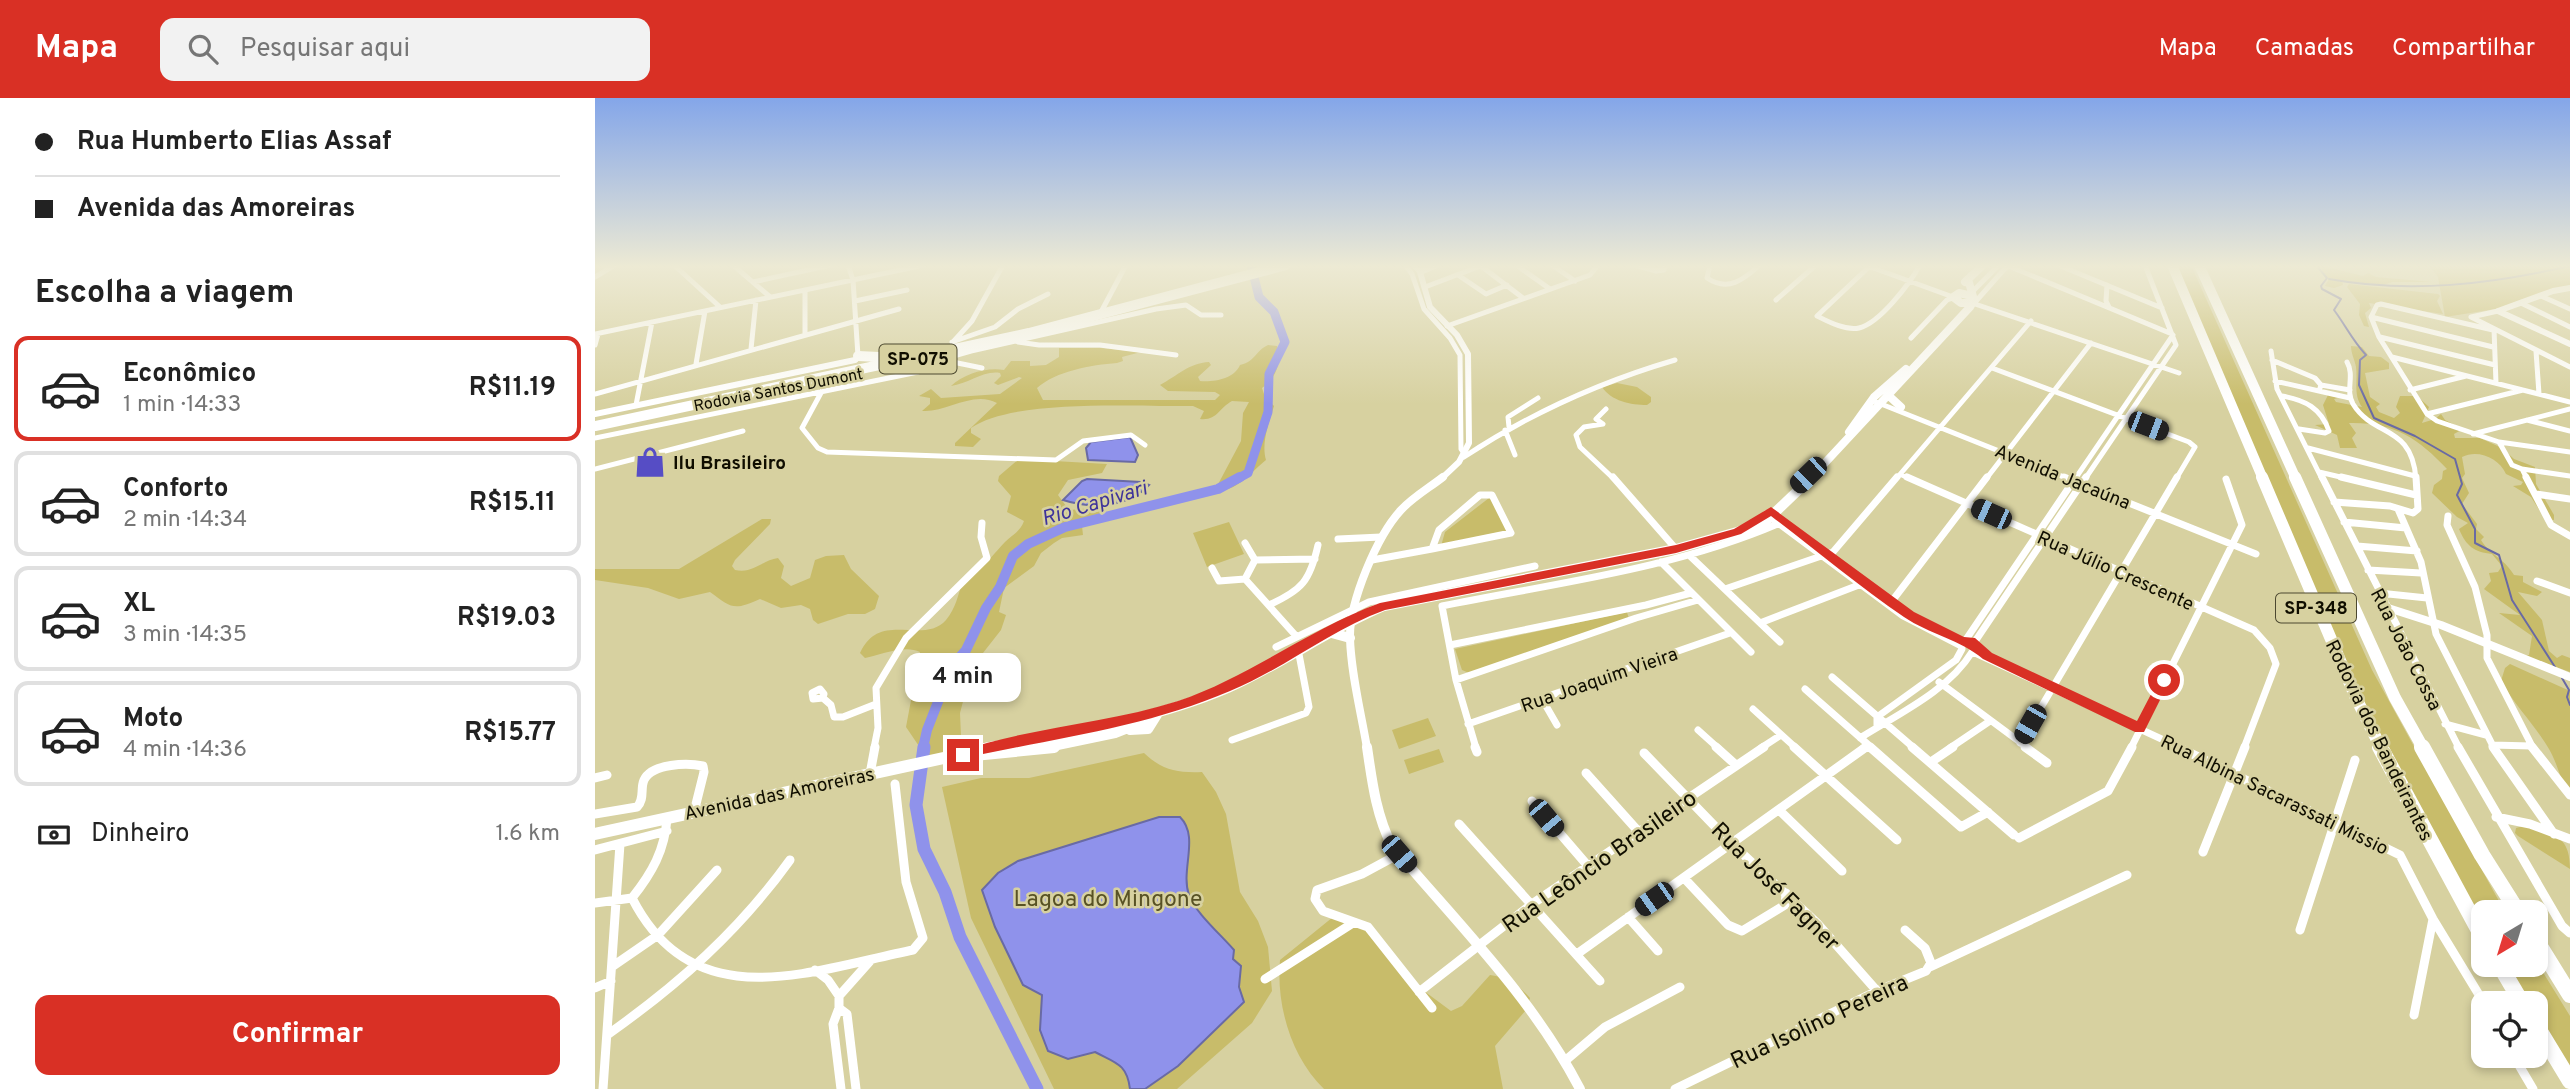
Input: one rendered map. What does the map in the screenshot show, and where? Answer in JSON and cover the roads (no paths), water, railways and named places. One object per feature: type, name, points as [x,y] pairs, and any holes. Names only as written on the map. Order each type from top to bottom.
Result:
[{"type":"highway","name":"Rodovia Santos Dumont","points":[[595,424],[904,358],[1104,311]]},
{"type":"highway","name":"Rodovia Santos Dumont","points":[[595,424],[866,372],[1120,311]]},
{"type":"highway","name":"Rodovia dos Bandeirantes","points":[[2192,311],[2356,698],[2471,916]]},
{"type":"highway","name":"Rodovia dos Bandeirantes","points":[[2220,311],[2395,698],[2482,856],[2510,900]]},
{"type":"highway","points":[[857,358],[904,358]]},
{"type":"highway","points":[[2548,959],[2570,995]]},
{"type":"highway","points":[[2548,1045],[2570,1081]]},
{"type":"main road","points":[[1956,311],[1957,320]]},
{"type":"main road","points":[[1298,649],[1356,611],[1676,549],[1757,526],[1773,516],[1879,399],[1964,311]]},
{"type":"main road","points":[[1879,399],[1887,383],[1921,357]]},
{"type":"main road","points":[[1879,399],[1901,407]]},
{"type":"main road","points":[[1327,632],[1350,638]]},
{"type":"main road","name":"Avenida das Amoreiras","points":[[595,834],[667,824],[694,812],[930,761],[963,755],[1006,754],[1131,725],[1140,732],[1149,730],[1160,713],[1228,687],[1298,649]]},
{"type":"street","points":[[595,345],[597,334],[704,311]]},
{"type":"street","points":[[696,364],[705,311]]},
{"type":"street","points":[[751,349],[755,311]]},
{"type":"street","points":[[804,333],[805,311]]},
{"type":"street","points":[[595,414],[857,358],[856,311]]},
{"type":"street","points":[[595,394],[856,318],[888,311]]},
{"type":"street","points":[[977,311],[952,342],[995,327],[1015,311]]},
{"type":"street","points":[[595,438],[923,370],[943,359],[1153,311]]},
{"type":"street","points":[[1198,311],[1201,315],[1221,315]]},
{"type":"street","points":[[1426,311],[1450,338],[1460,355],[1465,443]]},
{"type":"street","points":[[1434,311],[1464,345],[1470,363],[1464,455]]},
{"type":"street","points":[[1447,326],[1487,311]]},
{"type":"street","points":[[1820,311],[1817,314],[1819,318],[1861,328],[1879,311]]},
{"type":"street","points":[[1911,338],[1937,311]]},
{"type":"street","points":[[2004,311],[2179,373]]},
{"type":"street","points":[[2119,311],[2173,335]]},
{"type":"street","points":[[1577,954],[1825,776],[1881,725],[1937,681],[1968,646],[2042,537],[2118,415],[2176,345],[2163,311]]},
{"type":"street","points":[[2374,311],[2371,317],[2379,337],[2427,414],[2437,421],[2499,442],[2570,452]]},
{"type":"street","points":[[2416,311],[2493,330]]},
{"type":"street","points":[[2450,319],[2497,311]]},
{"type":"street","points":[[2499,311],[2570,344]]},
{"type":"street","points":[[2538,311],[2570,327]]},
{"type":"street","points":[[2371,317],[2493,346]]},
{"type":"street","points":[[2472,317],[2570,367]]},
{"type":"street","points":[[1725,589],[1826,555],[1838,547],[2031,321]]},
{"type":"street","points":[[636,405],[652,322]]},
{"type":"street","points":[[2153,325],[2168,324]]},
{"type":"street","points":[[2493,330],[2496,383]]},
{"type":"street","points":[[2379,337],[2495,365]]},
{"type":"street","points":[[1014,341],[1044,348],[1068,344],[1101,345],[1176,355]]},
{"type":"street","points":[[1890,604],[2091,343]]},
{"type":"street","name":"Rua João Cossa","points":[[2271,351],[2275,381],[2445,724],[2495,817],[2561,926],[2570,933]]},
{"type":"street","points":[[2536,351],[2539,394]]},
{"type":"street","points":[[2392,357],[2570,402]]},
{"type":"street","points":[[943,359],[982,368]]},
{"type":"street","points":[[1580,1089],[1566,1060],[1544,1026],[1399,854],[1383,828],[1374,794],[1350,638],[1356,611],[1381,537],[1403,508],[1464,455],[1507,429],[1624,375],[1675,360]]},
{"type":"street","points":[[2271,360],[2315,377],[2320,388],[2350,398]]},
{"type":"street","points":[[2334,502],[2390,506],[2413,513],[2416,511],[2413,457],[2409,449],[2387,428],[2357,410],[2350,398],[2351,370],[2347,362]]},
{"type":"street","points":[[2079,480],[2127,418],[2158,366]]},
{"type":"street","points":[[1992,368],[2193,444],[2194,449],[2119,571],[2020,743]]},
{"type":"street","points":[[2410,390],[2466,376]]},
{"type":"street","points":[[2275,381],[2350,390]]},
{"type":"street","points":[[2427,414],[2523,390]]},
{"type":"street","points":[[822,391],[805,419],[803,428],[818,448],[827,452],[1056,460],[1094,438],[1131,435],[1145,445]]},
{"type":"street","points":[[2282,396],[2309,402],[2321,414],[2329,431],[2325,433],[2299,429]]},
{"type":"street","points":[[1515,455],[1507,429],[1508,417],[1538,398]]},
{"type":"street","name":"Avenida Jacaúna","points":[[1879,399],[2256,552]]},
{"type":"street","name":"Avenida Jacaúna","points":[[1901,407],[1943,425]]},
{"type":"street","points":[[1607,409],[1596,419],[1603,424],[1591,424],[1578,431],[1576,435],[1580,447],[1624,488],[1676,549]]},
{"type":"street","points":[[2472,434],[2570,409]]},
{"type":"street","points":[[2526,420],[2570,431]]},
{"type":"street","points":[[595,469],[743,431]]},
{"type":"street","points":[[2499,442],[2512,465],[2570,476]]},
{"type":"street","points":[[2308,448],[2415,476]]},
{"type":"street","points":[[2522,469],[2551,525],[2570,536]]},
{"type":"street","points":[[2319,472],[2416,495]]},
{"type":"street","name":"Rua Júlio Crescente","points":[[1902,475],[2254,630],[2268,644],[2277,664],[2234,774]]},
{"type":"street","points":[[1832,677],[1877,717],[1881,725],[1931,762],[2017,837],[2108,791],[2242,525],[2242,517],[2227,479]]},
{"type":"street","points":[[2536,494],[2570,499]]},
{"type":"street","points":[[1372,560],[1432,550],[1508,535],[1511,533],[1492,495],[1480,495],[1439,530],[1432,550]]},
{"type":"street","points":[[2398,509],[2417,551],[2432,624],[2486,735],[2554,834]]},
{"type":"street","points":[[1477,752],[1456,680],[1442,606],[1446,603],[1690,556],[1741,540],[1773,516]]},
{"type":"street","name":"Rua Albina Sacarassati Missio","points":[[1773,516],[1903,616],[2400,855],[2433,919]]},
{"type":"street","points":[[2448,516],[2447,525],[2475,587],[2487,657],[2531,746],[2570,795]]},
{"type":"street","points":[[2344,522],[2406,528]]},
{"type":"street","points":[[870,774],[878,727],[876,688],[906,638],[987,558],[981,537],[982,523]]},
{"type":"street","points":[[1338,539],[1381,537]]},
{"type":"street","points":[[1245,543],[1255,560]]},
{"type":"street","points":[[1269,605],[1301,590],[1315,559],[1318,545]]},
{"type":"street","points":[[2357,546],[2417,551]]},
{"type":"street","points":[[1690,556],[1780,642]]},
{"type":"street","points":[[1255,560],[1315,559]]},
{"type":"street","points":[[1245,579],[1255,560]]},
{"type":"street","points":[[1661,562],[1751,652]]},
{"type":"street","points":[[1276,647],[1356,611],[1411,591],[1535,566]]},
{"type":"street","points":[[1212,568],[1219,581],[1245,579]]},
{"type":"street","points":[[2368,570],[2421,573]]},
{"type":"street","points":[[1245,579],[1297,637]]},
{"type":"street","points":[[2537,582],[2570,593]]},
{"type":"street","points":[[1760,623],[1863,584]]},
{"type":"street","points":[[1450,645],[1646,605],[1691,593]]},
{"type":"street","points":[[2379,593],[2427,598]]},
{"type":"street","points":[[1456,680],[1651,613],[1698,600]]},
{"type":"street","points":[[1646,605],[1651,613]]},
{"type":"street","points":[[2385,607],[2569,679]]},
{"type":"street","points":[[1632,608],[1636,618]]},
{"type":"street","name":"Rua Joaquim Vieira","points":[[1468,724],[1730,633]]},
{"type":"street","points":[[1232,740],[1306,713],[1309,708],[1298,649]]},
{"type":"street","points":[[1877,717],[1937,681]]},
{"type":"street","points":[[1937,681],[2047,763]]},
{"type":"street","points":[[1805,689],[1961,827],[1988,812]]},
{"type":"street","points":[[823,698],[831,705],[835,717],[843,717],[876,704]]},
{"type":"street","points":[[1542,699],[1557,725]]},
{"type":"street","points":[[1753,709],[1897,840]]},
{"type":"street","points":[[1931,762],[1990,721]]},
{"type":"street","points":[[2445,724],[2486,735]]},
{"type":"street","points":[[1698,730],[1735,765]]},
{"type":"street","name":"Rua Leôncio Brasileiro","points":[[1419,992],[1479,948],[1532,904],[1781,735]]},
{"type":"street","points":[[2492,745],[2531,746]]},
{"type":"street","name":"Rua José Fagner","points":[[1644,752],[1732,844],[1816,922],[1877,991]]},
{"type":"street","points":[[2300,930],[2355,760]]},
{"type":"street","points":[[595,814],[637,807],[641,803],[644,780],[655,770],[695,764],[703,766],[704,772],[694,812]]},
{"type":"street","points":[[1586,774],[1638,831]]},
{"type":"street","points":[[2203,852],[2234,774]]},
{"type":"street","points":[[595,778],[607,775]]},
{"type":"street","points":[[632,898],[644,922],[680,955],[721,976],[765,980],[913,950],[923,938],[906,882],[895,784]]},
{"type":"street","points":[[1532,802],[1588,866]]},
{"type":"street","points":[[1779,810],[1842,871]]},
{"type":"street","points":[[2495,817],[2530,824],[2570,839]]},
{"type":"street","points":[[595,850],[620,844],[667,824]]},
{"type":"street","points":[[632,898],[662,855],[667,824]]},
{"type":"street","points":[[1459,824],[1600,981]]},
{"type":"street","points":[[603,1089],[620,844]]},
{"type":"street","points":[[1399,854],[1362,874],[1317,890],[1315,899],[1319,907],[1368,927],[1432,1008]]},
{"type":"street","points":[[607,1035],[699,966],[752,911],[790,860]]},
{"type":"street","points":[[613,966],[658,935],[717,870]]},
{"type":"street","name":"Rua Isolino Pereira","points":[[1675,1089],[2127,874]]},
{"type":"street","points":[[1684,878],[1728,925],[1742,931],[1785,905],[1786,893]]},
{"type":"street","points":[[595,903],[632,898]]},
{"type":"street","points":[[1628,917],[1658,951]]},
{"type":"street","points":[[2433,919],[2477,991]]},
{"type":"street","points":[[2414,1015],[2433,919]]},
{"type":"street","points":[[1265,979],[1353,923]]},
{"type":"street","points":[[1905,930],[1925,948],[1931,959],[1928,969]]},
{"type":"street","points":[[839,996],[872,958]]},
{"type":"street","points":[[815,970],[828,980],[839,996],[839,1008],[833,1024],[841,1089]]},
{"type":"street","points":[[595,988],[611,981]]},
{"type":"street","points":[[1566,1060],[1605,1027],[1629,1012],[1681,988]]},
{"type":"street","points":[[839,1008],[847,1014],[856,1089]]},
{"type":"street","points":[[2521,1068],[2533,1089]]},
{"type":"water","points":[[1130,437],[1138,455],[1135,462],[1088,460],[1086,448],[1091,442]]},
{"type":"water","points":[[1087,479],[1141,482],[1149,485],[1140,493],[1120,502],[1085,505],[1063,500]]},
{"type":"water","points":[[1159,817],[1180,817],[1186,825],[1189,834],[1189,895],[1202,916],[1234,950],[1233,959],[1241,966],[1239,987],[1244,1002],[1178,1066],[1145,1089],[1130,1089],[1123,1069],[1095,1052],[1068,1059],[1048,1051],[1040,1030],[1042,995],[1023,985],[995,927],[982,890],[998,873],[1018,861]]},
{"type":"waterway","name":"Rio Capivari","points":[[1237,479],[1248,473],[1268,412],[1269,374],[1285,342],[1273,311]]},
{"type":"waterway","points":[[2335,311],[2366,355],[2360,360],[2359,385],[2374,418],[2415,436],[2455,459],[2462,484],[2457,495],[2475,529],[2475,543],[2499,555],[2512,600],[2555,667]]},
{"type":"waterway","name":"Rio Capivari","points":[[923,748],[927,730],[952,666],[966,650],[986,608],[1000,587],[1013,556],[1028,544],[1065,527],[1218,489],[1240,477]]},
{"type":"waterway","points":[[2562,678],[2569,690],[2567,697],[2570,705]]},
{"type":"waterway","name":"Rio Capivari","points":[[924,747],[916,805],[924,849],[945,892],[960,937],[1037,1089]]},
{"type":"place","name":"Ilu Brasileiro","points":[[650,462]]},
{"type":"park label","name":"Lagoa do Mingone","points":[[1108,898]]}]
